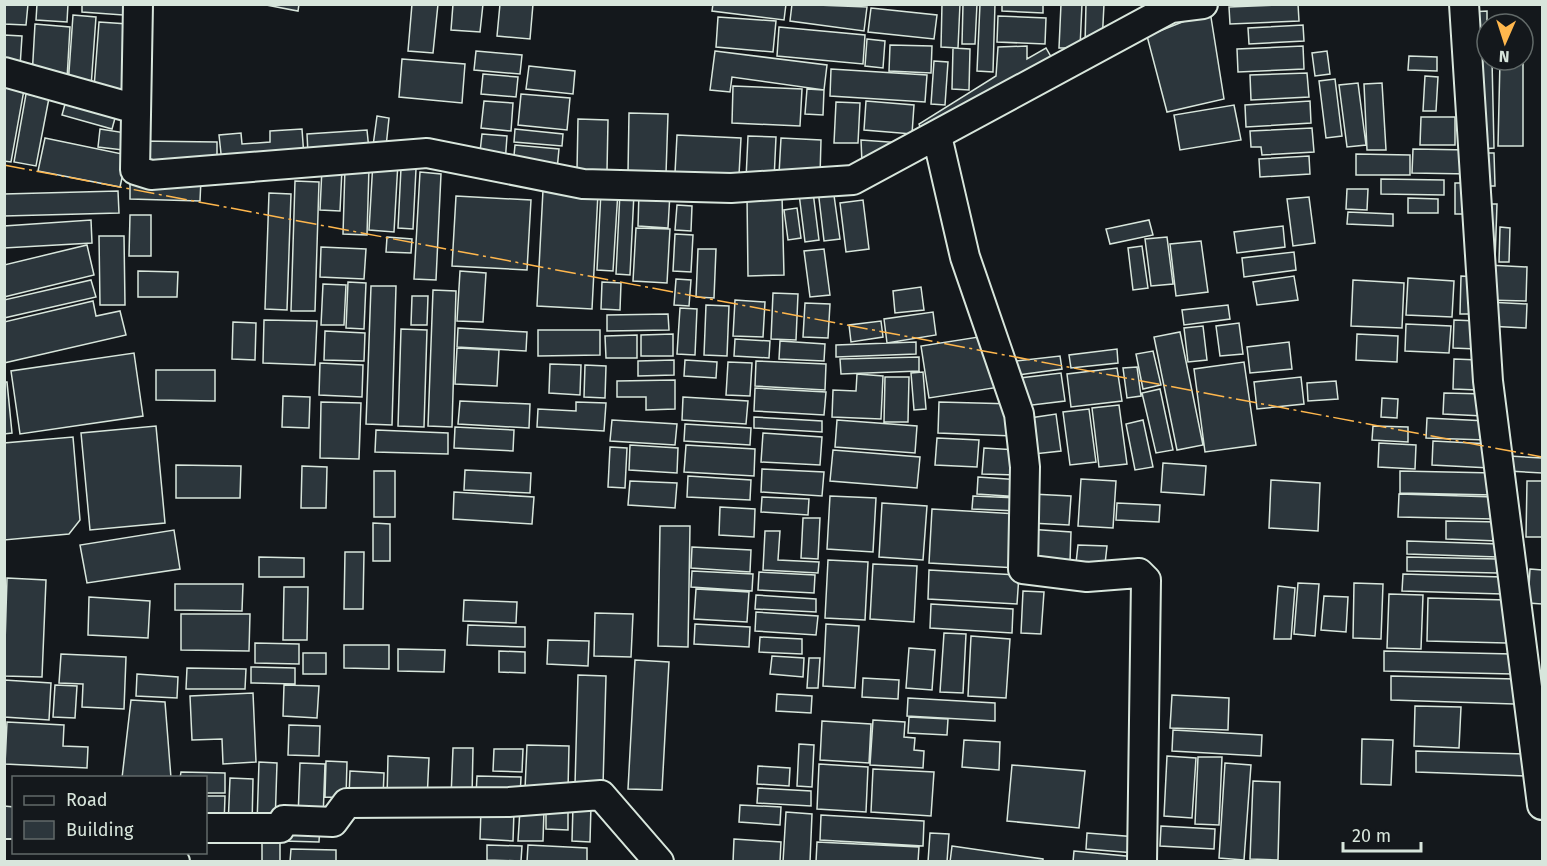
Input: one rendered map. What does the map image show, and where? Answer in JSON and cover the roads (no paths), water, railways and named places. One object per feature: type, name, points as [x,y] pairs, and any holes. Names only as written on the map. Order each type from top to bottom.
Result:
[{"type":"street","points":[[138,4],[135,170],[151,175],[427,153],[583,184],[731,188],[853,180],[1171,8],[1203,4]]},
{"type":"street","points":[[1464,4],[1488,381],[1542,805]]},
{"type":"street","points":[[4,72],[136,110]]},
{"type":"street","points":[[937,136],[965,257],[1019,414],[1025,467],[1023,569],[1087,577],[1139,573],[1146,580],[1142,861]]},
{"type":"street","points":[[207,828],[280,828],[284,820],[333,822],[347,803],[508,802],[601,795],[659,861]]},
{"type":"street","points":[[4,854],[83,854],[175,861]]}]
